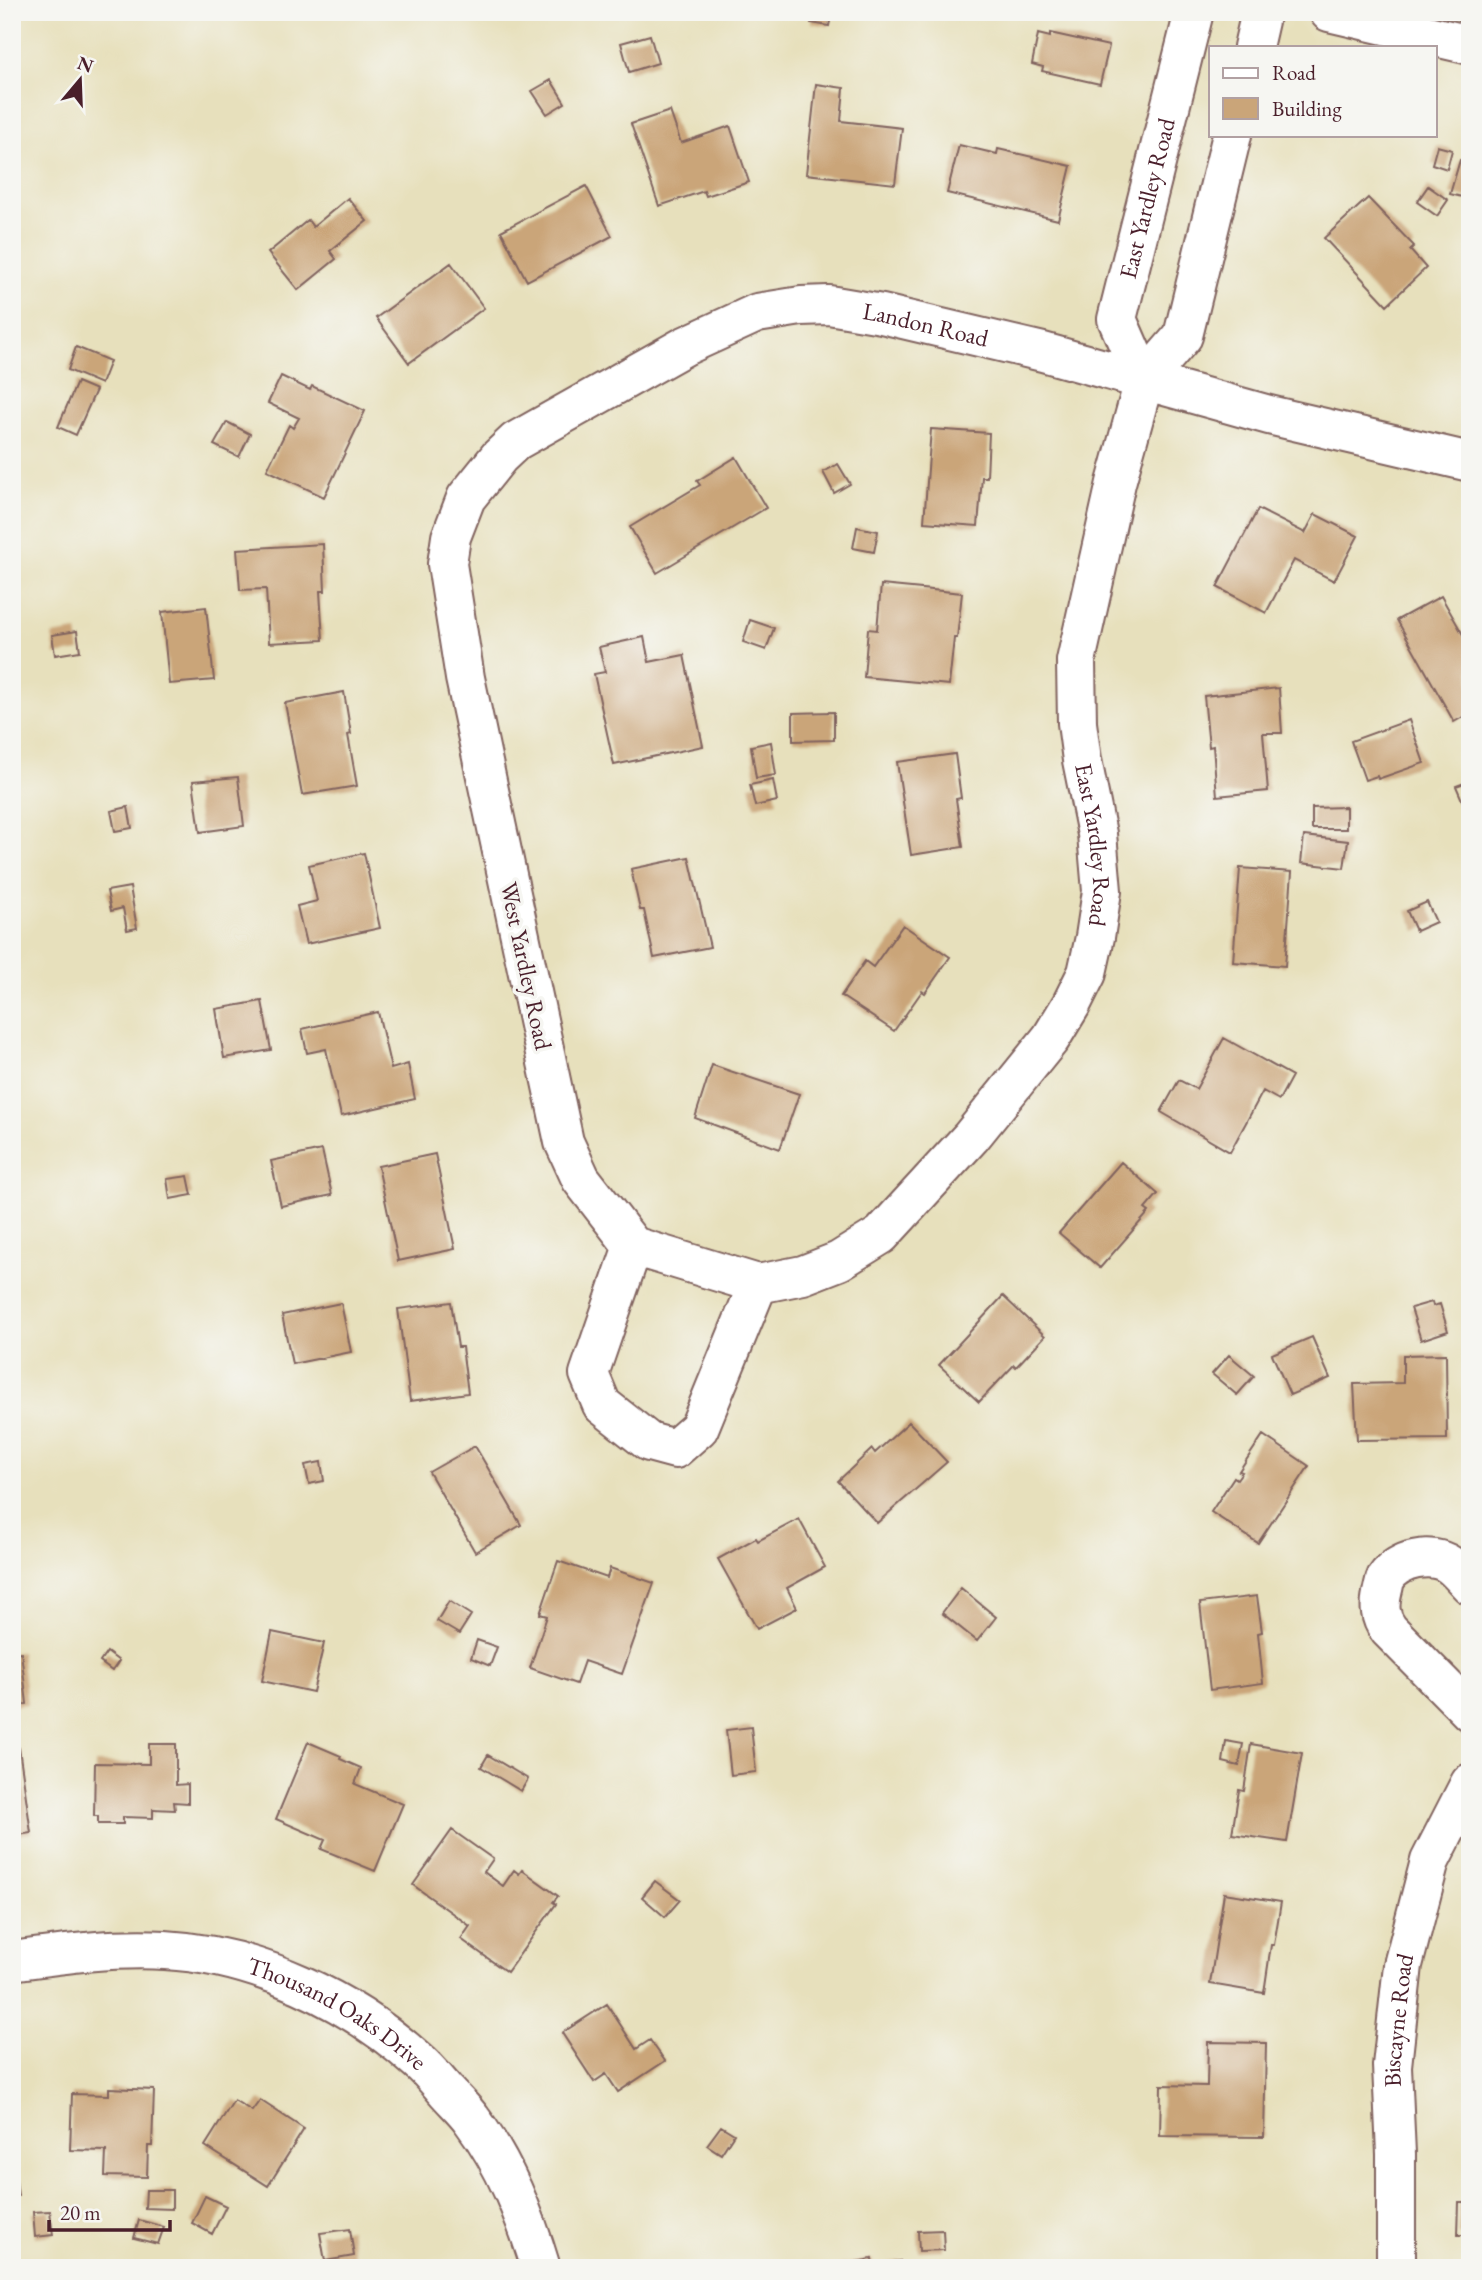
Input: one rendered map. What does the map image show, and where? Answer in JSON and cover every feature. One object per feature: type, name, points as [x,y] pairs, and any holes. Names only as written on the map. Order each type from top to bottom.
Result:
[{"type":"street","name":"East Yardley Road","points":[[1144,381],[1117,319],[1194,12]]},
{"type":"street","points":[[1253,46],[1261,12]]},
{"type":"street","points":[[1329,12],[1470,45]]},
{"type":"street","name":"East Yardley Road","points":[[758,1284],[803,1275],[827,1266],[881,1236],[971,1137],[1051,1038],[1087,973],[1102,891],[1097,834],[1077,723],[1076,661],[1116,483],[1144,381],[1183,336],[1232,136]]},
{"type":"street","name":"Landon Road","points":[[451,537],[466,498],[499,457],[516,441],[685,346],[757,313],[801,306],[829,305],[882,314],[1043,352],[1269,415],[1470,462]]},
{"type":"street","name":"West Yardley Road","points":[[451,537],[447,564],[465,678],[564,1142],[581,1179],[633,1246]]},
{"type":"street","points":[[633,1246],[758,1284],[699,1428],[675,1449],[649,1443],[602,1405],[589,1374],[633,1246]]},
{"type":"street","points":[[1470,1585],[1450,1565],[1420,1558],[1405,1562],[1386,1578],[1379,1603],[1382,1620],[1389,1630],[1470,1712]]},
{"type":"street","name":"Biscayne Road","points":[[1396,2268],[1396,2154],[1392,2066],[1403,1965],[1430,1861],[1470,1783]]},
{"type":"street","name":"Thousand Oaks Drive","points":[[12,1961],[103,1949],[192,1953],[260,1968],[331,1999],[364,2018],[419,2062],[471,2119],[506,2176],[528,2223],[541,2268]]},
{"type":"building","points":[[794,12],[794,16],[770,14]]},
{"type":"building","points":[[813,12],[832,12],[829,26],[811,23]]},
{"type":"building","points":[[1050,33],[1109,46],[1100,84],[1042,71],[1043,67],[1032,64],[1038,34],[1050,37]]},
{"type":"building","points":[[650,35],[658,63],[629,72],[621,43]]},
{"type":"building","points":[[551,80],[565,103],[547,114],[532,91]]},
{"type":"building","points":[[816,84],[844,88],[841,121],[902,128],[895,184],[806,174]]},
{"type":"building","points":[[670,111],[681,143],[730,126],[749,182],[706,196],[704,191],[659,206],[631,124]]},
{"type":"building","points":[[959,145],[997,154],[998,149],[1071,166],[1058,220],[947,193]]},
{"type":"building","points":[[1437,146],[1452,150],[1447,169],[1432,164]]},
{"type":"building","points":[[1460,160],[1470,162],[1470,199],[1450,194]]},
{"type":"building","points":[[586,186],[612,236],[527,281],[501,231]]},
{"type":"building","points":[[1428,186],[1448,200],[1437,216],[1417,202]]},
{"type":"building","points":[[348,198],[367,221],[330,251],[336,259],[298,290],[268,253],[308,220],[313,227]]},
{"type":"building","points":[[1368,198],[1414,246],[1410,250],[1426,268],[1387,305],[1324,238]]},
{"type":"building","points":[[451,263],[484,308],[409,363],[376,318]]},
{"type":"building","points":[[76,347],[110,361],[101,384],[68,370]]},
{"type":"building","points":[[281,376],[310,390],[312,386],[365,411],[324,497],[267,470],[289,425],[293,428],[299,418],[268,403]]},
{"type":"building","points":[[77,382],[96,390],[76,435],[58,427]]},
{"type":"building","points":[[227,422],[250,434],[239,457],[214,445]]},
{"type":"building","points":[[931,429],[989,433],[987,477],[982,477],[978,526],[924,522]]},
{"type":"building","points":[[736,457],[766,508],[657,573],[630,527],[700,485],[697,481]]},
{"type":"building","points":[[838,464],[850,484],[834,493],[823,472]]},
{"type":"building","points":[[1258,509],[1305,533],[1315,514],[1358,536],[1334,581],[1294,560],[1266,613],[1217,587]]},
{"type":"building","points":[[857,527],[878,531],[874,552],[853,548]]},
{"type":"building","points":[[323,544],[325,591],[320,591],[323,640],[269,643],[266,589],[240,590],[237,549]]},
{"type":"building","points":[[881,585],[962,593],[949,685],[864,677],[868,629],[877,630]]},
{"type":"building","points":[[1441,596],[1470,647],[1470,713],[1454,722],[1397,620]]},
{"type":"building","points":[[206,607],[214,680],[169,684],[162,612]]},
{"type":"building","points":[[750,620],[774,628],[766,650],[743,642]]},
{"type":"building","points":[[77,631],[80,651],[55,655],[52,635]]},
{"type":"building","points":[[644,637],[649,662],[684,655],[703,746],[614,765],[594,674],[605,672],[599,647]]},
{"type":"building","points":[[1279,688],[1282,733],[1263,733],[1268,791],[1217,796],[1213,746],[1209,747],[1204,696]]},
{"type":"building","points":[[344,692],[357,786],[302,795],[285,703]]},
{"type":"building","points":[[834,712],[834,740],[793,741],[793,713]]},
{"type":"building","points":[[1409,720],[1424,763],[1378,779],[1377,776],[1365,780],[1351,741]]},
{"type":"building","points":[[771,742],[776,775],[756,778],[751,746]]},
{"type":"building","points":[[955,754],[961,798],[956,799],[963,847],[911,855],[897,762]]},
{"type":"building","points":[[238,777],[244,826],[200,832],[193,781]]},
{"type":"building","points":[[773,780],[777,801],[755,806],[750,785]]},
{"type":"building","points":[[1470,781],[1470,805],[1465,807],[1456,786]]},
{"type":"building","points":[[128,807],[132,828],[115,831],[111,811]]},
{"type":"building","points":[[1346,807],[1346,829],[1312,829],[1312,808]]},
{"type":"building","points":[[1304,836],[1348,841],[1344,868],[1301,863]]},
{"type":"building","points":[[364,853],[380,928],[306,944],[297,906],[317,901],[309,865]]},
{"type":"building","points":[[689,857],[710,947],[654,958],[644,910],[640,910],[631,869]]},
{"type":"building","points":[[1240,868],[1292,872],[1285,966],[1233,962]]},
{"type":"building","points":[[130,887],[137,928],[127,930],[123,908],[111,911],[107,891]]},
{"type":"building","points":[[1427,902],[1436,922],[1416,931],[1407,911]]},
{"type":"building","points":[[903,925],[950,957],[894,1031],[841,996],[865,961],[873,967]]},
{"type":"building","points":[[262,1001],[271,1050],[224,1058],[216,1009]]},
{"type":"building","points":[[378,1012],[391,1069],[408,1064],[415,1099],[341,1116],[326,1049],[307,1053],[302,1029]]},
{"type":"building","points":[[1224,1038],[1292,1076],[1279,1100],[1263,1091],[1230,1152],[1161,1112],[1179,1080],[1196,1089]]},
{"type":"building","points":[[712,1065],[799,1094],[780,1149],[695,1118]]},
{"type":"building","points":[[322,1150],[332,1195],[281,1206],[271,1161]]},
{"type":"building","points":[[435,1154],[455,1249],[398,1261],[378,1166]]},
{"type":"building","points":[[1121,1162],[1158,1194],[1145,1209],[1149,1212],[1100,1268],[1059,1233]]},
{"type":"building","points":[[188,1176],[192,1195],[170,1199],[167,1179]]},
{"type":"building","points":[[1003,1296],[1045,1336],[979,1402],[939,1365]]},
{"type":"building","points":[[451,1302],[458,1347],[462,1347],[468,1393],[410,1401],[398,1309]]},
{"type":"building","points":[[1432,1302],[1433,1306],[1440,1304],[1448,1331],[1421,1340],[1411,1308]]},
{"type":"building","points":[[341,1303],[351,1352],[292,1364],[282,1315]]},
{"type":"building","points":[[1312,1337],[1330,1378],[1290,1395],[1272,1354]]},
{"type":"building","points":[[1446,1354],[1447,1439],[1357,1440],[1354,1384],[1403,1383],[1403,1355]]},
{"type":"building","points":[[1229,1355],[1254,1376],[1237,1395],[1212,1374]]},
{"type":"building","points":[[909,1422],[947,1462],[877,1523],[838,1481],[872,1449],[875,1453]]},
{"type":"building","points":[[1263,1435],[1309,1466],[1258,1543],[1211,1512],[1234,1477],[1237,1479],[1242,1472],[1239,1471]]},
{"type":"building","points":[[475,1446],[521,1525],[475,1552],[429,1472]]},
{"type":"building","points":[[321,1462],[324,1481],[309,1484],[305,1465]]},
{"type":"building","points":[[799,1519],[825,1567],[787,1588],[797,1608],[757,1629],[718,1559]]},
{"type":"building","points":[[558,1561],[607,1578],[610,1568],[654,1583],[622,1674],[584,1661],[576,1684],[530,1668],[547,1616],[540,1614]]},
{"type":"building","points":[[961,1588],[996,1617],[977,1641],[942,1613]]},
{"type":"building","points":[[1257,1596],[1262,1632],[1258,1633],[1263,1683],[1210,1690],[1200,1603]]},
{"type":"building","points":[[449,1601],[471,1615],[459,1634],[437,1621]]},
{"type":"building","points":[[272,1632],[324,1643],[313,1692],[262,1681]]},
{"type":"building","points":[[477,1640],[497,1647],[490,1666],[471,1658]]},
{"type":"building","points":[[21,1652],[27,1704],[12,1706],[12,1653]]},
{"type":"building","points":[[107,1652],[119,1661],[112,1671],[100,1662]]},
{"type":"building","points":[[751,1727],[756,1772],[731,1775],[726,1730]]},
{"type":"building","points":[[1226,1741],[1243,1744],[1239,1766],[1223,1762]]},
{"type":"building","points":[[308,1742],[361,1768],[355,1784],[403,1804],[375,1871],[321,1849],[325,1840],[276,1819]]},
{"type":"building","points":[[149,1744],[176,1744],[176,1785],[188,1784],[188,1803],[174,1802],[175,1810],[153,1809],[153,1818],[123,1817],[123,1824],[98,1824],[98,1816],[94,1816],[95,1763],[149,1764]]},
{"type":"building","points":[[1251,1744],[1302,1753],[1287,1842],[1232,1834],[1239,1790],[1244,1791]]},
{"type":"building","points":[[19,1748],[31,1833],[12,1836],[12,1749]]},
{"type":"building","points":[[488,1755],[528,1779],[521,1791],[481,1767]]},
{"type":"building","points":[[452,1830],[493,1859],[484,1872],[503,1886],[514,1870],[519,1874],[522,1870],[558,1896],[553,1902],[556,1904],[507,1972],[461,1939],[470,1926],[413,1885]]},
{"type":"building","points":[[655,1881],[680,1900],[665,1917],[642,1897]]},
{"type":"building","points":[[1224,1893],[1281,1902],[1264,1993],[1210,1984]]},
{"type":"building","points":[[607,2004],[636,2049],[650,2040],[665,2061],[618,2092],[606,2074],[594,2082],[562,2033]]},
{"type":"building","points":[[1208,2042],[1266,2043],[1264,2137],[1160,2136],[1161,2085],[1207,2086]]},
{"type":"building","points":[[109,2088],[154,2090],[152,2146],[148,2146],[147,2177],[105,2176],[106,2151],[70,2150],[72,2094],[109,2095]]},
{"type":"building","points":[[234,2100],[252,2111],[260,2100],[304,2129],[268,2186],[205,2146]]},
{"type":"building","points":[[721,2126],[734,2134],[721,2154],[707,2145]]},
{"type":"building","points":[[12,2166],[18,2196],[12,2197]]},
{"type":"building","points":[[146,2190],[172,2190],[172,2209],[145,2208]]},
{"type":"building","points":[[205,2196],[226,2206],[212,2234],[192,2223]]},
{"type":"building","points":[[1459,2202],[1470,2202],[1470,2235],[1458,2235]]},
{"type":"building","points":[[50,2211],[53,2235],[35,2237],[33,2212]]},
{"type":"building","points":[[139,2220],[164,2227],[158,2244],[134,2238]]},
{"type":"building","points":[[350,2229],[354,2256],[325,2261],[320,2233]]},
{"type":"building","points":[[943,2230],[944,2250],[919,2251],[918,2231]]},
{"type":"building","points":[[872,2259],[873,2265],[900,2261],[901,2268],[825,2268]]}]
